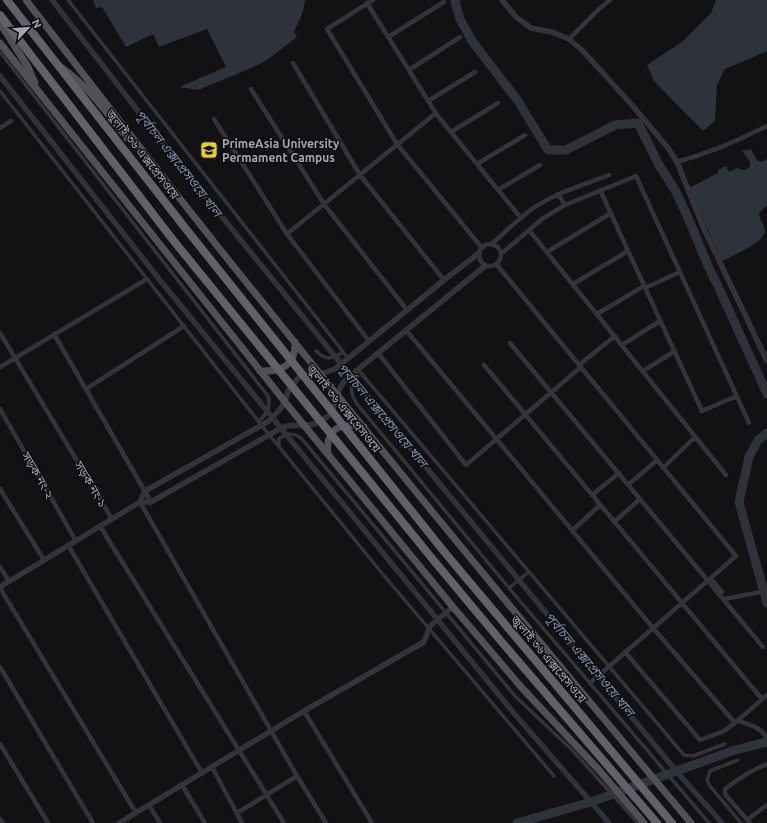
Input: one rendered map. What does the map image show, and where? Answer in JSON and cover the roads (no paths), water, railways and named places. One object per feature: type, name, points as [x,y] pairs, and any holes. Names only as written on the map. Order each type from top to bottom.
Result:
[{"type":"highway","name":"জুলাই ৩৬ এক্সপ্রেসওয়ে","points":[[7,0],[186,229],[441,548],[614,756],[672,823]]},
{"type":"highway","name":"জুলাই ৩৬ এক্সপ্রেসওয়ে","points":[[0,15],[198,271],[435,562],[654,820]]},
{"type":"main road","points":[[26,0],[142,150],[337,395],[691,823]]},
{"type":"main road","points":[[0,23],[28,67],[38,91]]},
{"type":"main road","points":[[0,42],[285,402],[368,504],[522,688],[597,773],[644,823]]},
{"type":"main road","points":[[56,63],[89,90],[127,138],[136,147],[142,150]]},
{"type":"main road","points":[[260,370],[274,371],[287,365],[294,356],[295,342]]},
{"type":"main road","points":[[328,455],[329,439],[337,428],[345,425],[364,427]]},
{"type":"street","points":[[68,0],[348,358]]},
{"type":"street","points":[[373,0],[327,29],[397,144],[480,251],[481,262],[486,266],[491,267],[497,264],[500,260],[501,254],[499,249],[492,244]]},
{"type":"street","points":[[502,0],[516,17],[531,28],[552,32],[569,39],[582,50],[632,104],[677,162],[704,229],[767,361]]},
{"type":"street","points":[[569,39],[610,0]]},
{"type":"street","points":[[388,37],[444,2]]},
{"type":"street","points":[[367,3],[428,102],[520,218]]},
{"type":"street","points":[[408,70],[460,37]]},
{"type":"street","points":[[0,52],[268,396],[269,408],[261,423]]},
{"type":"street","points":[[293,64],[360,175],[444,280]]},
{"type":"street","points":[[428,102],[475,72]]},
{"type":"street","points":[[251,89],[324,204],[407,310]]},
{"type":"street","points":[[0,91],[279,446],[429,628],[554,776]]},
{"type":"street","points":[[451,132],[498,103]]},
{"type":"street","points":[[287,234],[436,113]]},
{"type":"street","points":[[214,119],[287,234],[369,341]]},
{"type":"street","points":[[0,128],[11,121]]},
{"type":"street","points":[[677,162],[735,142],[767,126]]},
{"type":"street","points":[[477,164],[525,135]]},
{"type":"street","points":[[498,190],[540,165]]},
{"type":"street","points":[[140,502],[145,491],[275,416],[285,402],[288,391],[299,377],[308,374],[321,374],[335,369],[486,245],[492,244],[520,218],[558,194],[609,175]]},
{"type":"street","points":[[501,254],[542,219],[565,205],[636,176],[749,423]]},
{"type":"street","points":[[600,190],[702,411],[737,396]]},
{"type":"street","points":[[558,194],[565,205]]},
{"type":"street","points":[[547,252],[611,213]]},
{"type":"street","points":[[529,230],[726,475]]},
{"type":"street","points":[[573,284],[628,251]]},
{"type":"street","points":[[497,264],[736,556],[590,683]]},
{"type":"street","points":[[112,519],[140,502],[151,502],[289,425],[314,424],[326,418],[333,410],[340,386],[359,372],[378,353],[486,266]]},
{"type":"street","points":[[597,314],[645,287],[680,272]]},
{"type":"street","points":[[0,367],[147,278]]},
{"type":"street","points":[[622,345],[660,321]]},
{"type":"street","points":[[86,389],[184,326]]},
{"type":"street","points":[[406,330],[653,628],[737,722],[756,727],[763,731],[766,737]]},
{"type":"street","name":"সড়ক নং-১","points":[[0,333],[112,519],[0,587]]},
{"type":"street","points":[[54,334],[151,502]]},
{"type":"street","points":[[378,353],[466,465],[525,414],[552,393],[580,366],[615,336]]},
{"type":"street","points":[[510,343],[628,485],[709,579],[765,648]]},
{"type":"street","points":[[316,351],[322,358],[329,359],[343,352]]},
{"type":"street","points":[[643,371],[674,351]]},
{"type":"street","points":[[484,365],[762,699]]},
{"type":"street","points":[[359,372],[351,388],[352,395],[357,404],[509,588],[708,823]]},
{"type":"street","points":[[359,372],[684,755],[693,756],[725,744]]},
{"type":"street","name":"সড়ক নং-২","points":[[0,409],[76,541]]},
{"type":"street","points":[[279,446],[279,439],[288,434],[298,436],[302,439],[515,696],[597,773],[638,823]]},
{"type":"street","points":[[664,468],[696,437]]},
{"type":"street","points":[[628,485],[658,460]]},
{"type":"street","points":[[592,495],[619,473]]},
{"type":"street","points":[[0,489],[44,560]]},
{"type":"street","points":[[614,522],[640,499]]},
{"type":"street","points":[[140,502],[297,776],[326,823]]},
{"type":"street","points":[[572,531],[600,505]]},
{"type":"street","points":[[100,526],[284,823]]},
{"type":"street","points":[[68,545],[202,773]]},
{"type":"street","points":[[0,568],[9,581]]},
{"type":"street","points":[[509,588],[529,572]]},
{"type":"street","points":[[709,579],[765,648]]},
{"type":"street","points":[[0,587],[136,813]]},
{"type":"street","points":[[724,599],[767,591]]},
{"type":"street","points":[[119,823],[304,711],[424,642],[429,628],[453,607]]},
{"type":"street","points":[[625,652],[700,740],[724,730],[737,722],[767,695]]},
{"type":"street","points":[[0,667],[93,823]]},
{"type":"street","points":[[304,711],[372,823]]},
{"type":"street","points":[[0,744],[48,823]]},
{"type":"street","points":[[738,760],[710,772],[707,780],[710,786],[741,823]]},
{"type":"street","points":[[767,764],[756,768],[739,778],[725,789],[725,794],[748,821],[767,806]]},
{"type":"street","points":[[212,767],[242,823]]},
{"type":"street","points":[[236,813],[297,776]]},
{"type":"street","points":[[182,785],[205,823]]},
{"type":"street","points":[[677,789],[708,823]]},
{"type":"street","points":[[149,805],[160,823]]},
{"type":"street","points":[[0,819],[3,823]]},
{"type":"waterway","name":"পূর্বাচল এক্সপ্রেসওয়ে খাল","points":[[52,0],[176,160],[346,370],[677,772],[722,823]]},
{"type":"waterway","points":[[456,0],[455,2],[460,19],[472,41],[518,101],[548,150],[566,150],[615,125],[638,123],[659,165],[675,190],[767,394]]},
{"type":"waterway","name":"পূর্বাচল এক্সপ্রেসওয়ে খাল","points":[[0,76],[159,279],[513,712],[609,823]]},
{"type":"waterway","points":[[767,433],[758,440],[749,457],[739,502],[767,603]]},
{"type":"waterway","points":[[517,823],[591,802],[735,750],[767,742]]},
{"type":"place","name":"PrimeAsia University Permament Campus","points":[[209,150]]}]
